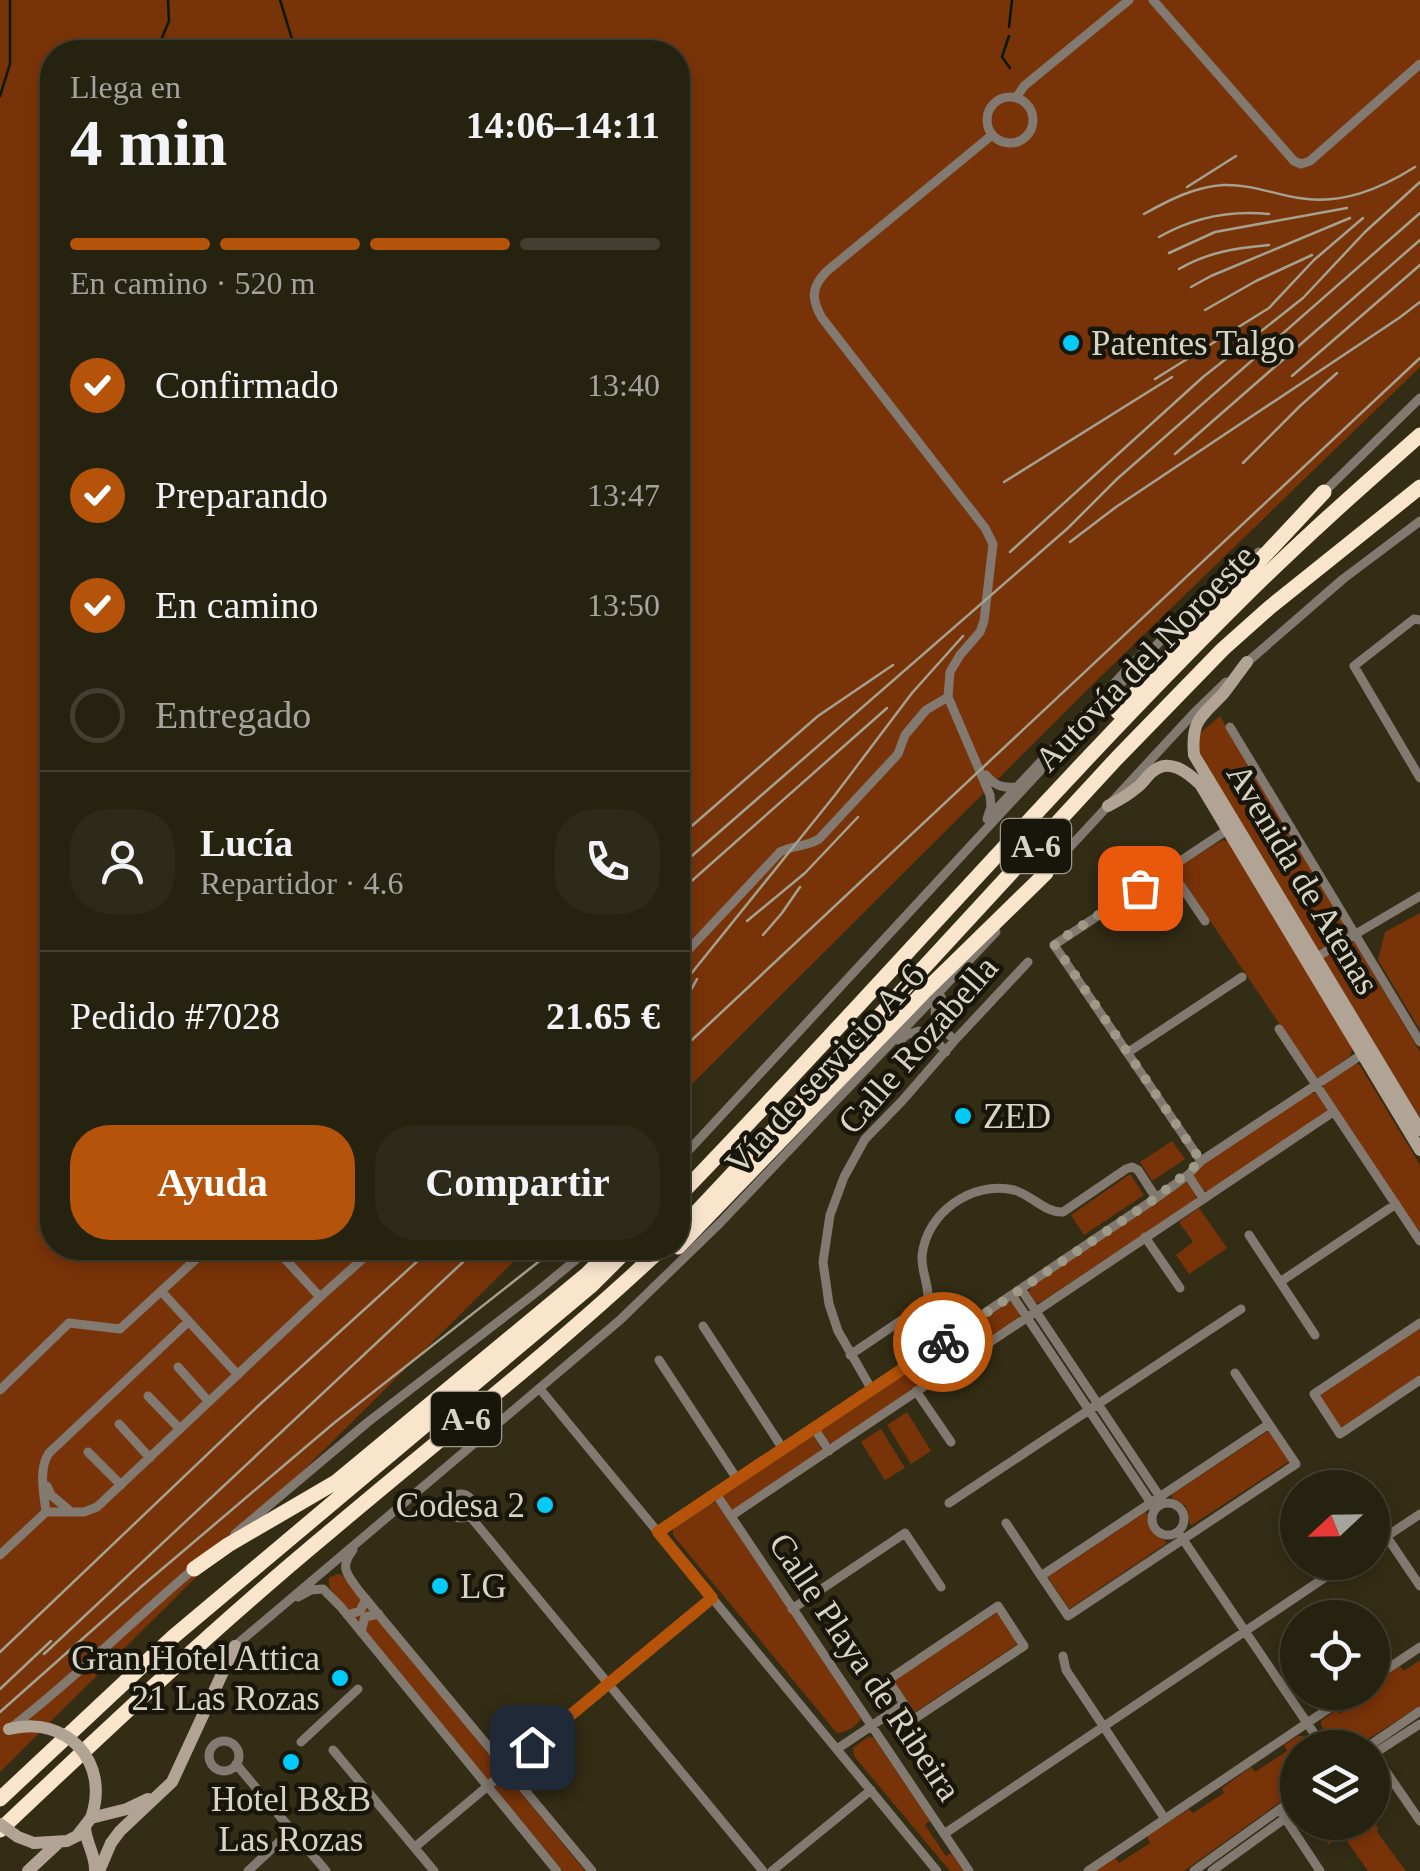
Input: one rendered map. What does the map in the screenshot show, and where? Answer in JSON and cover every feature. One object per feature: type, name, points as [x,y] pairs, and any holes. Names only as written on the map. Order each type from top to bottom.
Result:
[{"type":"highway","name":"Autovía del Noroeste","points":[[690,1185],[1066,780],[1242,599],[1420,435]]},
{"type":"highway","name":"Autovía del Noroeste","points":[[690,1219],[1117,758],[1223,649],[1420,487]]},
{"type":"highway","points":[[1066,780],[1095,736],[1324,492]]},
{"type":"highway","points":[[690,1234],[923,993],[1046,873]]},
{"type":"highway","points":[[690,1171],[729,1130],[768,1104]]},
{"type":"highway","points":[[194,1569],[336,1482],[602,1260]]},
{"type":"highway","name":"A-6","points":[[0,1798],[173,1637],[579,1296],[616,1260]]},
{"type":"highway","name":"A-6","points":[[0,1827],[200,1644],[649,1260]]},
{"type":"highway","points":[[604,1302],[644,1279],[664,1260]]},
{"type":"main road","name":"Avenida de Atenas","points":[[1231,827],[1194,755],[1192,736],[1197,719],[1247,662]]},
{"type":"main road","name":"Avenida de Atenas","points":[[1108,806],[1138,788],[1154,770],[1172,765],[1200,784],[1312,959],[1420,1150]]},
{"type":"main road","name":"Avenida de Atenas","points":[[1366,1051],[1420,1130]]},
{"type":"main road","name":"Vía de servicio A-6","points":[[95,1871],[120,1831],[172,1782],[235,1646]]},
{"type":"main road","points":[[5,1731],[26,1724],[43,1726],[73,1741],[84,1754],[97,1784],[97,1802],[88,1822],[87,1842],[95,1871]]},
{"type":"main road","points":[[28,1871],[88,1822],[127,1809],[163,1790]]},
{"type":"main road","points":[[0,1827],[34,1843],[78,1846],[95,1871]]},
{"type":"street","points":[[1016,98],[1024,86],[1128,0]]},
{"type":"street","points":[[1153,0],[1294,161],[1301,164],[1420,64]]},
{"type":"street","points":[[1016,98],[1032,112],[1033,126],[1030,133],[1012,144],[992,135],[987,122],[991,108],[1002,99],[1016,98]]},
{"type":"street","points":[[987,820],[990,795],[948,698],[950,672],[984,621],[994,544],[822,318],[813,292],[826,271],[992,135]]},
{"type":"street","name":"Vía de servicio A-6","points":[[690,1149],[1177,623],[1271,542],[1420,398]]},
{"type":"street","name":"Vía de servicio A-6","points":[[690,1253],[1001,926],[1194,713],[1343,578],[1420,521]]},
{"type":"street","points":[[1420,620],[1414,618],[1354,666],[1420,778]]},
{"type":"street","points":[[940,879],[987,820],[1141,653],[1177,623]]},
{"type":"street","points":[[690,948],[780,852],[819,839],[898,754],[905,735],[926,710],[948,698]]},
{"type":"street","points":[[1230,726],[1420,1042]]},
{"type":"street","points":[[978,765],[992,782],[1003,788],[1017,787]]},
{"type":"street","points":[[1201,1161],[1054,944],[1231,827]]},
{"type":"street","points":[[1169,868],[1206,922]]},
{"type":"street","points":[[1312,959],[1420,896]]},
{"type":"street","points":[[954,1040],[941,1028],[936,1003],[1001,926]]},
{"type":"street","name":"Calle Rozabella","points":[[872,1390],[850,1355],[829,1304],[823,1262],[830,1214],[865,1139],[1028,962]]},
{"type":"street","points":[[1128,1053],[1242,977]]},
{"type":"street","points":[[1279,1028],[1420,1240]]},
{"type":"street","points":[[832,1104],[906,1035],[919,1031],[934,1038],[946,1052]]},
{"type":"street","points":[[658,1532],[1156,1198],[1201,1161],[1366,1051]]},
{"type":"street","points":[[730,1516],[1333,1112]]},
{"type":"street","points":[[850,1355],[927,1303],[922,1256],[926,1236],[938,1217],[969,1193],[1004,1188],[1024,1193],[1053,1213],[1064,1212],[1132,1167],[1156,1198]]},
{"type":"street","points":[[1188,1175],[1204,1198]]},
{"type":"street","points":[[1280,1282],[1396,1204]]},
{"type":"street","points":[[1249,1235],[1315,1335]]},
{"type":"street","points":[[1145,1237],[1180,1288]]},
{"type":"street","points":[[2,1384],[69,1322],[120,1329],[195,1260]]},
{"type":"street","points":[[286,1260],[320,1296]]},
{"type":"street","points":[[0,1555],[46,1512],[97,1508],[361,1260]]},
{"type":"street","points":[[5,1731],[368,1422],[575,1260]]},
{"type":"street","name":"Vía de servicio A-6","points":[[235,1646],[620,1320],[682,1260]]},
{"type":"street","points":[[160,1291],[238,1375]]},
{"type":"street","points":[[1017,1292],[1158,1503]]},
{"type":"street","points":[[949,1503],[1240,1309]]},
{"type":"street","points":[[46,1512],[43,1479],[48,1453],[188,1322]]},
{"type":"street","points":[[1420,1323],[1314,1394],[1340,1434],[1420,1380]]},
{"type":"street","points":[[703,1326],[783,1449]]},
{"type":"street","points":[[660,1360],[738,1479]]},
{"type":"street","points":[[178,1367],[209,1402]]},
{"type":"street","points":[[1006,1523],[1068,1616],[1180,1535],[1296,1464],[1235,1374]]},
{"type":"street","points":[[540,1389],[937,1871]]},
{"type":"street","points":[[916,1391],[951,1442]]},
{"type":"street","points":[[148,1396],[180,1429]]},
{"type":"street","points":[[118,1424],[150,1458]]},
{"type":"street","points":[[1041,1576],[1158,1503],[1269,1424]]},
{"type":"street","points":[[814,1428],[829,1450]]},
{"type":"street","points":[[88,1452],[121,1486]]},
{"type":"street","points":[[43,1479],[52,1495],[72,1512]]},
{"type":"street","name":"Calle Playa de Ribeira","points":[[716,1494],[969,1871]]},
{"type":"street","points":[[1158,1503],[1175,1504],[1183,1511],[1180,1535]]},
{"type":"street","points":[[1158,1503],[1152,1518],[1155,1529],[1164,1535],[1180,1535]]},
{"type":"street","points":[[1390,1535],[1420,1514]]},
{"type":"street","points":[[469,1515],[763,1871]]},
{"type":"street","points":[[792,1609],[905,1533],[941,1587]]},
{"type":"street","points":[[365,1535],[345,1560],[345,1571],[592,1871]]},
{"type":"street","points":[[1180,1535],[1311,1730]]},
{"type":"street","points":[[1390,1541],[1420,1586]]},
{"type":"street","points":[[944,1834],[1322,1580]]},
{"type":"street","points":[[278,1608],[310,1590],[324,1589],[557,1871]]},
{"type":"street","points":[[414,1846],[712,1598]]},
{"type":"street","points":[[347,1615],[360,1612],[366,1599]]},
{"type":"street","points":[[998,1606],[1024,1646],[914,1719],[904,1704],[888,1680],[998,1606]]},
{"type":"street","points":[[361,1632],[365,1617],[379,1614]]},
{"type":"street","points":[[1390,1667],[1420,1647]]},
{"type":"street","points":[[1064,1656],[1066,1670],[1165,1819]]},
{"type":"street","points":[[301,1742],[358,1689]]},
{"type":"street","points":[[837,1749],[904,1704]]},
{"type":"street","points":[[1088,1871],[1327,1710]]},
{"type":"street","points":[[1390,1735],[1420,1712]]},
{"type":"street","points":[[1390,1740],[1420,1724]]},
{"type":"street","points":[[333,1750],[434,1871]]},
{"type":"street","points":[[236,1764],[326,1871]]},
{"type":"street","points":[[1390,1778],[1420,1821]]},
{"type":"street","points":[[772,1871],[871,1790]]},
{"type":"street","points":[[1194,1871],[1280,1815]]},
{"type":"street","points":[[1212,1871],[1280,1816]]},
{"type":"street","points":[[248,1871],[292,1830]]},
{"type":"street","points":[[1299,1840],[1320,1871]]},
{"type":"shaded area","points":[[0,0],[1420,0],[1420,367],[1096,681],[690,1086],[690,40],[40,40],[40,1260],[515,1260],[0,1772]]},
{"type":"shaded area","points":[[1220,716],[1420,1052],[1420,1118],[1200,754],[1199,734]]},
{"type":"shaded area","points":[[1223,840],[1229,842],[1350,1044],[1350,1056],[1319,1078],[1176,870]]},
{"type":"shaded area","points":[[1420,913],[1420,1030],[1378,960],[1385,932]]},
{"type":"shaded area","points":[[1359,1064],[1420,1165],[1420,1235],[1323,1089],[1324,1084]]},
{"type":"shaded area","points":[[1316,1093],[1327,1109],[1325,1113],[1203,1191],[1193,1175],[1194,1169]]},
{"type":"shaded area","points":[[1172,1141],[1185,1159],[1152,1181],[1140,1162]]},
{"type":"shaded area","points":[[1130,1174],[1144,1195],[1084,1235],[1071,1215]]},
{"type":"shaded area","points":[[1189,1183],[1195,1200],[1036,1303],[1028,1292],[1032,1286]]},
{"type":"shaded area","points":[[1199,1208],[1227,1248],[1189,1274],[1176,1255],[1193,1242],[1179,1222]]},
{"type":"shaded area","points":[[1008,1302],[1020,1313],[1019,1318],[829,1443],[821,1427]]},
{"type":"shaded area","points":[[1420,1328],[1420,1375],[1341,1428],[1319,1396]]},
{"type":"shaded area","points":[[907,1412],[931,1451],[911,1464],[887,1425]]},
{"type":"shaded area","points":[[881,1429],[905,1468],[885,1480],[861,1442]]},
{"type":"shaded area","points":[[1268,1431],[1290,1461],[1190,1524],[1186,1506],[1172,1498],[1172,1494]]},
{"type":"shaded area","points":[[811,1435],[822,1451],[729,1509],[723,1493]]},
{"type":"shaded area","points":[[711,1502],[717,1503],[861,1718],[851,1728],[837,1733],[673,1535],[673,1529]]},
{"type":"shaded area","points":[[1145,1512],[1151,1529],[1167,1543],[1069,1609],[1048,1577]]},
{"type":"shaded area","points":[[342,1575],[585,1871],[563,1871],[329,1587],[329,1578]]},
{"type":"shaded area","points":[[998,1612],[1019,1643],[915,1712],[894,1681]]},
{"type":"shaded area","points":[[1420,1660],[1420,1706],[1383,1730],[1324,1730],[1321,1721],[1336,1710],[1339,1714],[1345,1710],[1390,1710],[1390,1673],[1400,1666],[1404,1671]]},
{"type":"shaded area","points":[[868,1737],[874,1738],[930,1821],[925,1825],[946,1856],[951,1853],[963,1871],[950,1871],[854,1756],[853,1748]]},
{"type":"shaded area","points":[[1280,1756],[1280,1802],[1184,1871],[1095,1871],[1115,1857],[1119,1863],[1150,1843],[1147,1836],[1189,1809],[1193,1813],[1224,1793],[1222,1788],[1251,1767],[1255,1772]]},
{"type":"shaded area","points":[[1346,1840],[1383,1840],[1406,1871],[1368,1871]]},
{"type":"waterway","points":[[0,96],[10,64],[10,0]]},
{"type":"waterway","points":[[161,40],[169,21],[168,0]]},
{"type":"waterway","points":[[280,0],[292,40]]},
{"type":"waterway","points":[[1009,27],[1012,0]]},
{"type":"waterway","points":[[1009,36],[1002,57],[1010,68]]},
{"type":"railway","points":[[1187,187],[1236,156]]},
{"type":"railway","points":[[1144,214],[1192,191],[1223,185],[1315,200],[1345,197],[1374,188],[1415,167]]},
{"type":"railway","points":[[1010,552],[1203,377],[1303,298],[1365,232],[1420,182]]},
{"type":"railway","points":[[1169,253],[1215,232],[1347,208]]},
{"type":"railway","points":[[690,858],[1068,528],[1117,479],[1420,213]]},
{"type":"railway","points":[[1159,237],[1212,217],[1269,214]]},
{"type":"railway","points":[[1191,287],[1350,218]]},
{"type":"railway","points":[[1155,379],[1269,308],[1314,260],[1363,218]]},
{"type":"railway","points":[[1175,454],[1420,240]]},
{"type":"railway","points":[[1179,269],[1222,252],[1269,245]]},
{"type":"railway","points":[[1205,310],[1312,255]]},
{"type":"railway","points":[[1292,376],[1420,265]]},
{"type":"railway","points":[[1070,542],[1420,302]]},
{"type":"railway","points":[[690,1042],[1420,358]]},
{"type":"railway","points":[[1243,463],[1337,373]]},
{"type":"railway","points":[[1004,482],[1172,377]]},
{"type":"railway","points":[[690,975],[912,693],[963,636]]},
{"type":"railway","points":[[690,828],[818,716],[893,665]]},
{"type":"railway","points":[[690,882],[887,708]]},
{"type":"railway","points":[[747,921],[805,873],[858,817]]},
{"type":"railway","points":[[763,935],[800,887]]},
{"type":"railway","points":[[690,992],[697,979]]},
{"type":"railway","points":[[0,1652],[258,1406],[419,1260]]},
{"type":"railway","points":[[44,1654],[465,1260]]},
{"type":"railway","points":[[0,1712],[334,1423],[541,1260]]},
{"type":"railway","points":[[0,1689],[51,1641]]},
{"type":"way so far","points":[[943,1342],[1156,1198],[1201,1161],[1054,944],[1140,888]]},
{"type":"place","name":"Patentes Talgo","points":[[1071,343]]},
{"type":"place","name":"ZED","points":[[963,1116]]},
{"type":"place","name":"Codesa 2","points":[[545,1505]]},
{"type":"place","name":"LG","points":[[440,1586]]},
{"type":"place","name":"Gran Hotel Attica 21 Las Rozas","points":[[340,1678]]},
{"type":"place","name":"Hotel B&B Las Rozas","points":[[291,1762]]},
{"type":"route","points":[[532,1747],[712,1598],[658,1532],[943,1342]]}]
